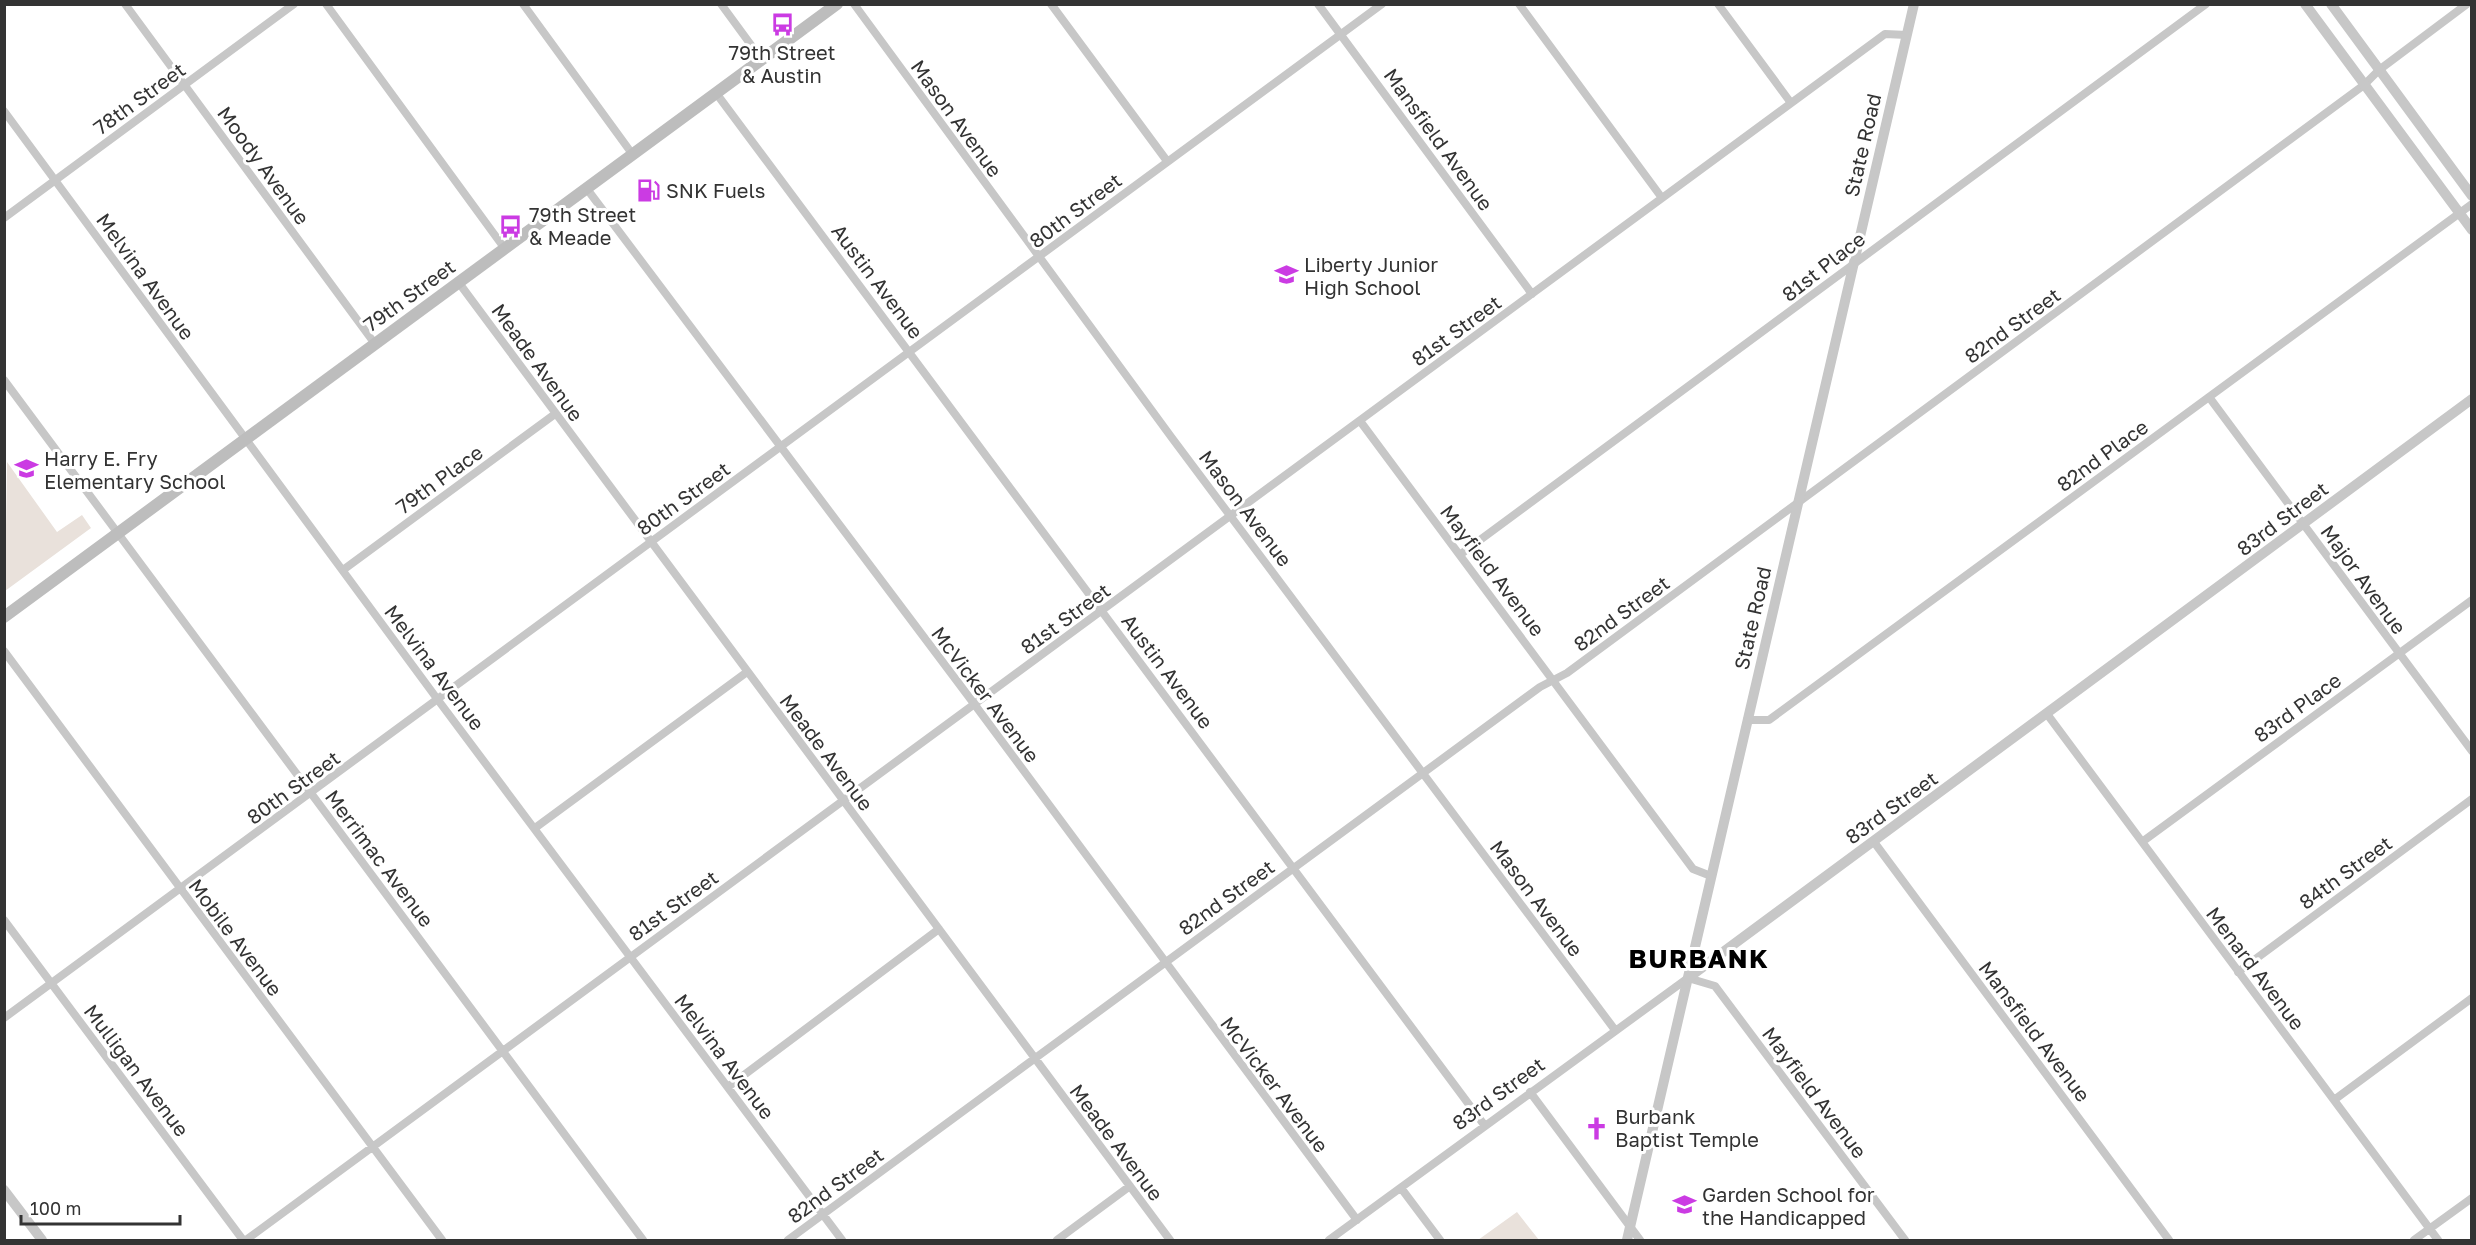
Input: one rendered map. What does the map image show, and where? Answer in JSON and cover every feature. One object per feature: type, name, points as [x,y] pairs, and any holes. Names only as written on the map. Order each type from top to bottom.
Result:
[{"type":"main road","name":"79th Street","points":[[4,617],[837,4]]},
{"type":"street","name":"Moody Avenue","points":[[125,4],[375,344]]},
{"type":"street","name":"78th Street","points":[[4,218],[294,4]]},
{"type":"street","points":[[326,4],[505,249]]},
{"type":"street","points":[[523,4],[633,155]]},
{"type":"street","points":[[721,4],[762,60]]},
{"type":"street","name":"Mason Avenue","points":[[854,4],[1038,257],[1615,1030]]},
{"type":"street","points":[[1051,4],[1167,161]]},
{"type":"street","name":"Mansfield Avenue","points":[[1318,4],[1532,294]]},
{"type":"street","name":"80th Street","points":[[4,1018],[1382,4]]},
{"type":"street","points":[[1519,4],[1662,198]]},
{"type":"street","points":[[1718,4],[1791,103]]},
{"type":"street","name":"State Road","points":[[1626,1240],[1914,4]]},
{"type":"street","name":"81st Place","points":[[1461,554],[2206,4]]},
{"type":"street","points":[[2305,4],[2472,230]]},
{"type":"street","points":[[2331,4],[2472,196]]},
{"type":"street","name":"82nd Street","points":[[788,1240],[1422,773],[1796,504],[2364,85],[2379,69],[2467,4]]},
{"type":"street","name":"81st Street","points":[[244,1240],[844,802],[1885,34],[1907,35]]},
{"type":"street","name":"Austin Avenue","points":[[716,93],[1485,1126]]},
{"type":"street","name":"Melvina Avenue","points":[[4,111],[438,700],[842,1240]]},
{"type":"street","name":"McVicker Avenue","points":[[587,189],[975,705],[1164,963],[1357,1220]]},
{"type":"street","name":"82nd Place","points":[[1747,720],[1769,720],[2472,204]]},
{"type":"street","name":"Meade Avenue","points":[[459,283],[1170,1240]]},
{"type":"street","name":"Merrimac Avenue","points":[[4,380],[643,1240]]},
{"type":"street","name":"Major Avenue","points":[[2209,397],[2472,751]]},
{"type":"street","name":"83rd Street","points":[[1329,1240],[1874,842],[2472,399]]},
{"type":"street","name":"79th Place","points":[[343,570],[555,414]]},
{"type":"street","name":"Mayfield Avenue","points":[[1360,421],[1693,869],[1711,876]]},
{"type":"street","name":"83rd Place","points":[[2142,842],[2472,600]]},
{"type":"street","name":"Mobile Avenue","points":[[4,651],[442,1240]]},
{"type":"street","points":[[535,828],[747,672]]},
{"type":"street","name":"Menard Avenue","points":[[2047,714],[2438,1240]]},
{"type":"street","name":"84th Street","points":[[2238,972],[2472,799]]},
{"type":"street","name":"Mansfield Avenue","points":[[1874,842],[2169,1240]]},
{"type":"street","name":"Mulligan Avenue","points":[[4,920],[244,1240]]},
{"type":"street","points":[[728,1087],[939,929]]},
{"type":"street","name":"Mayfield Avenue","points":[[1688,978],[1714,986],[1905,1240]]},
{"type":"street","points":[[2334,1100],[2472,998]]},
{"type":"street","points":[[1530,1092],[1640,1240]]},
{"type":"street","points":[[1057,1240],[1130,1186]]},
{"type":"street","points":[[1401,1188],[1440,1240]]},
{"type":"street","points":[[4,1190],[42,1240]]},
{"type":"street","points":[[2414,1240],[2472,1198]]},
{"type":"shaded area","points":[[7,462],[57,532],[82,515],[91,528],[5,591]]},
{"type":"shaded area","points":[[1517,1212],[1539,1240],[1478,1240]]},
{"type":"place","name":"79th Street & Austin","points":[[782,24]]},
{"type":"place","name":"SNK Fuels","points":[[648,190]]},
{"type":"place","name":"79th Street & Meade","points":[[511,226]]},
{"type":"place","name":"Liberty Junior High School","points":[[1286,275]]},
{"type":"place","name":"Harry E. Fry Elementary School","points":[[26,469]]},
{"type":"place","name":"Burbank Baptist Temple","points":[[1597,1128]]},
{"type":"place","name":"Garden School for the Handicapped","points":[[1684,1205]]},
{"type":"district","name":"BURBANK","points":[[1699,958]]}]
